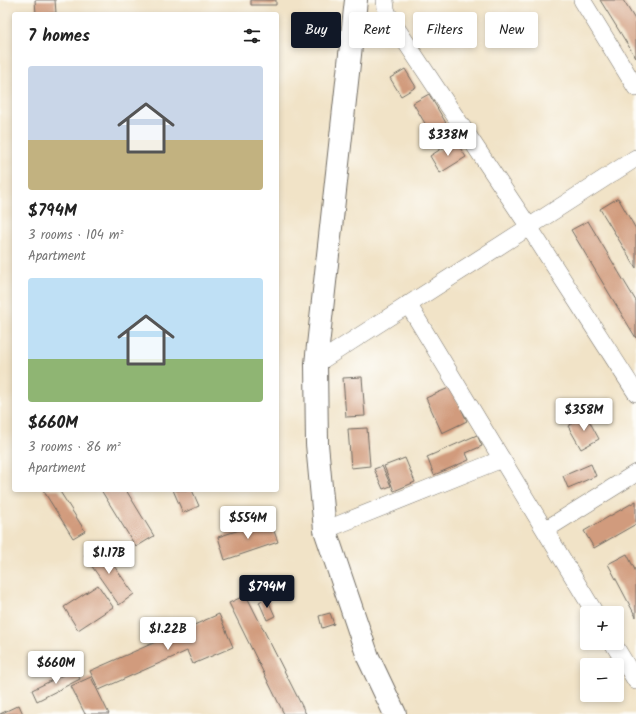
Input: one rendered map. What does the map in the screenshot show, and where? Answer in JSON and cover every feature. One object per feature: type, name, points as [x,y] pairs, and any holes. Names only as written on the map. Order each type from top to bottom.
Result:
[{"type":"highway","points":[[355,12],[356,0]]},
{"type":"highway","points":[[360,12],[364,0]]},
{"type":"highway","points":[[352,48],[316,364],[317,444],[325,530],[368,657],[395,714]]},
{"type":"street","points":[[385,0],[389,17],[529,227],[636,394]]},
{"type":"street","points":[[582,0],[636,88]]},
{"type":"street","points":[[316,364],[636,158]]},
{"type":"street","points":[[408,304],[591,606]]},
{"type":"street","points":[[325,530],[502,459]]},
{"type":"street","points":[[545,530],[636,473]]},
{"type":"street","points":[[617,650],[636,681]]},
{"type":"building","points":[[35,0],[55,0],[56,12],[36,12]]},
{"type":"building","points":[[251,0],[276,0],[276,5],[251,5]]},
{"type":"building","points":[[600,0],[623,0],[636,21],[636,58]]},
{"type":"building","points":[[405,69],[416,87],[401,96],[390,78]]},
{"type":"building","points":[[429,94],[446,123],[430,132],[413,103]]},
{"type":"building","points":[[455,140],[466,157],[440,173],[430,156]]},
{"type":"building","points":[[618,198],[636,229],[636,268],[600,209]]},
{"type":"building","points":[[588,221],[636,301],[636,338],[571,230]]},
{"type":"building","points":[[362,377],[365,416],[346,417],[343,378]]},
{"type":"building","points":[[451,387],[467,421],[442,433],[426,398]]},
{"type":"building","points":[[586,415],[599,439],[581,449],[568,426]]},
{"type":"building","points":[[367,428],[370,466],[351,468],[348,429]]},
{"type":"building","points":[[477,435],[482,446],[466,453],[469,460],[434,475],[427,457]]},
{"type":"building","points":[[405,458],[415,482],[394,491],[384,466]]},
{"type":"building","points":[[591,464],[596,476],[568,488],[563,476]]},
{"type":"building","points":[[382,466],[391,486],[383,489],[374,469]]},
{"type":"building","points":[[44,492],[60,492],[85,531],[73,538]]},
{"type":"building","points":[[102,492],[127,492],[154,536],[136,547]]},
{"type":"building","points":[[174,492],[193,492],[199,506],[183,513]]},
{"type":"building","points":[[636,501],[636,524],[594,548],[584,531]]},
{"type":"building","points":[[270,520],[278,542],[225,560],[218,537]]},
{"type":"building","points":[[99,545],[134,594],[119,605],[84,555]]},
{"type":"building","points":[[627,554],[636,572],[636,617],[608,564]]},
{"type":"building","points":[[98,585],[113,607],[78,630],[64,607]]},
{"type":"building","points":[[246,595],[306,714],[284,714],[229,603]]},
{"type":"building","points":[[267,598],[275,616],[267,620],[259,602]]},
{"type":"building","points":[[330,613],[334,624],[322,628],[319,616]]},
{"type":"building","points":[[219,614],[233,647],[193,664],[187,651],[99,690],[90,671]]},
{"type":"building","points":[[75,669],[80,679],[37,701],[32,690]]},
{"type":"building","points":[[91,677],[109,714],[85,714],[71,686]]},
{"type":"building","points":[[19,705],[23,714],[0,714]]}]
